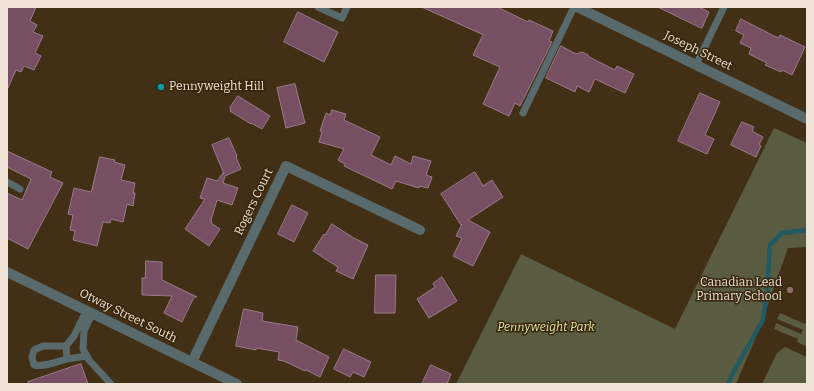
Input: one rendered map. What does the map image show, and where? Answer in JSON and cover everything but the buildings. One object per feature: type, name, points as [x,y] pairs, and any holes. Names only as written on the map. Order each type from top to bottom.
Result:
[{"type":"street","name":"Joseph Street","points":[[577,7],[696,65],[806,116]]},
{"type":"street","name":"Rogers Court","points":[[192,362],[286,166],[420,230]]},
{"type":"street","name":"Otway Street South","points":[[7,272],[237,384]]},
{"type":"lane","points":[[318,7],[342,18],[347,7]]},
{"type":"lane","points":[[523,113],[574,7]]},
{"type":"lane","points":[[696,65],[724,7]]},
{"type":"lane","points":[[7,182],[20,189]]},
{"type":"lane","points":[[67,359],[66,346],[89,312]]},
{"type":"lane","points":[[89,312],[84,331],[83,349],[89,360],[111,384]]},
{"type":"lane","points":[[66,346],[44,346],[34,350],[32,357],[34,365],[40,366],[67,359],[87,356]]},
{"type":"green space","name":"Pennyweight Park","points":[[774,128],[807,143],[807,247],[788,248],[758,332],[736,384],[456,384],[521,254],[675,329]]},
{"type":"green space","points":[[780,313],[805,324],[807,320],[807,347],[797,342],[798,339],[774,329],[776,323],[801,334],[803,330],[777,319]]},
{"type":"green space","points":[[785,347],[807,357],[807,384],[762,384],[777,353]]},
{"type":"waterway","points":[[728,384],[763,320],[767,292],[770,245],[782,233],[807,230]]},
{"type":"place","name":"Pennyweight Hill","points":[[161,87]]},
{"type":"place","name":"Canadian Lead Primary School","points":[[790,290]]}]
